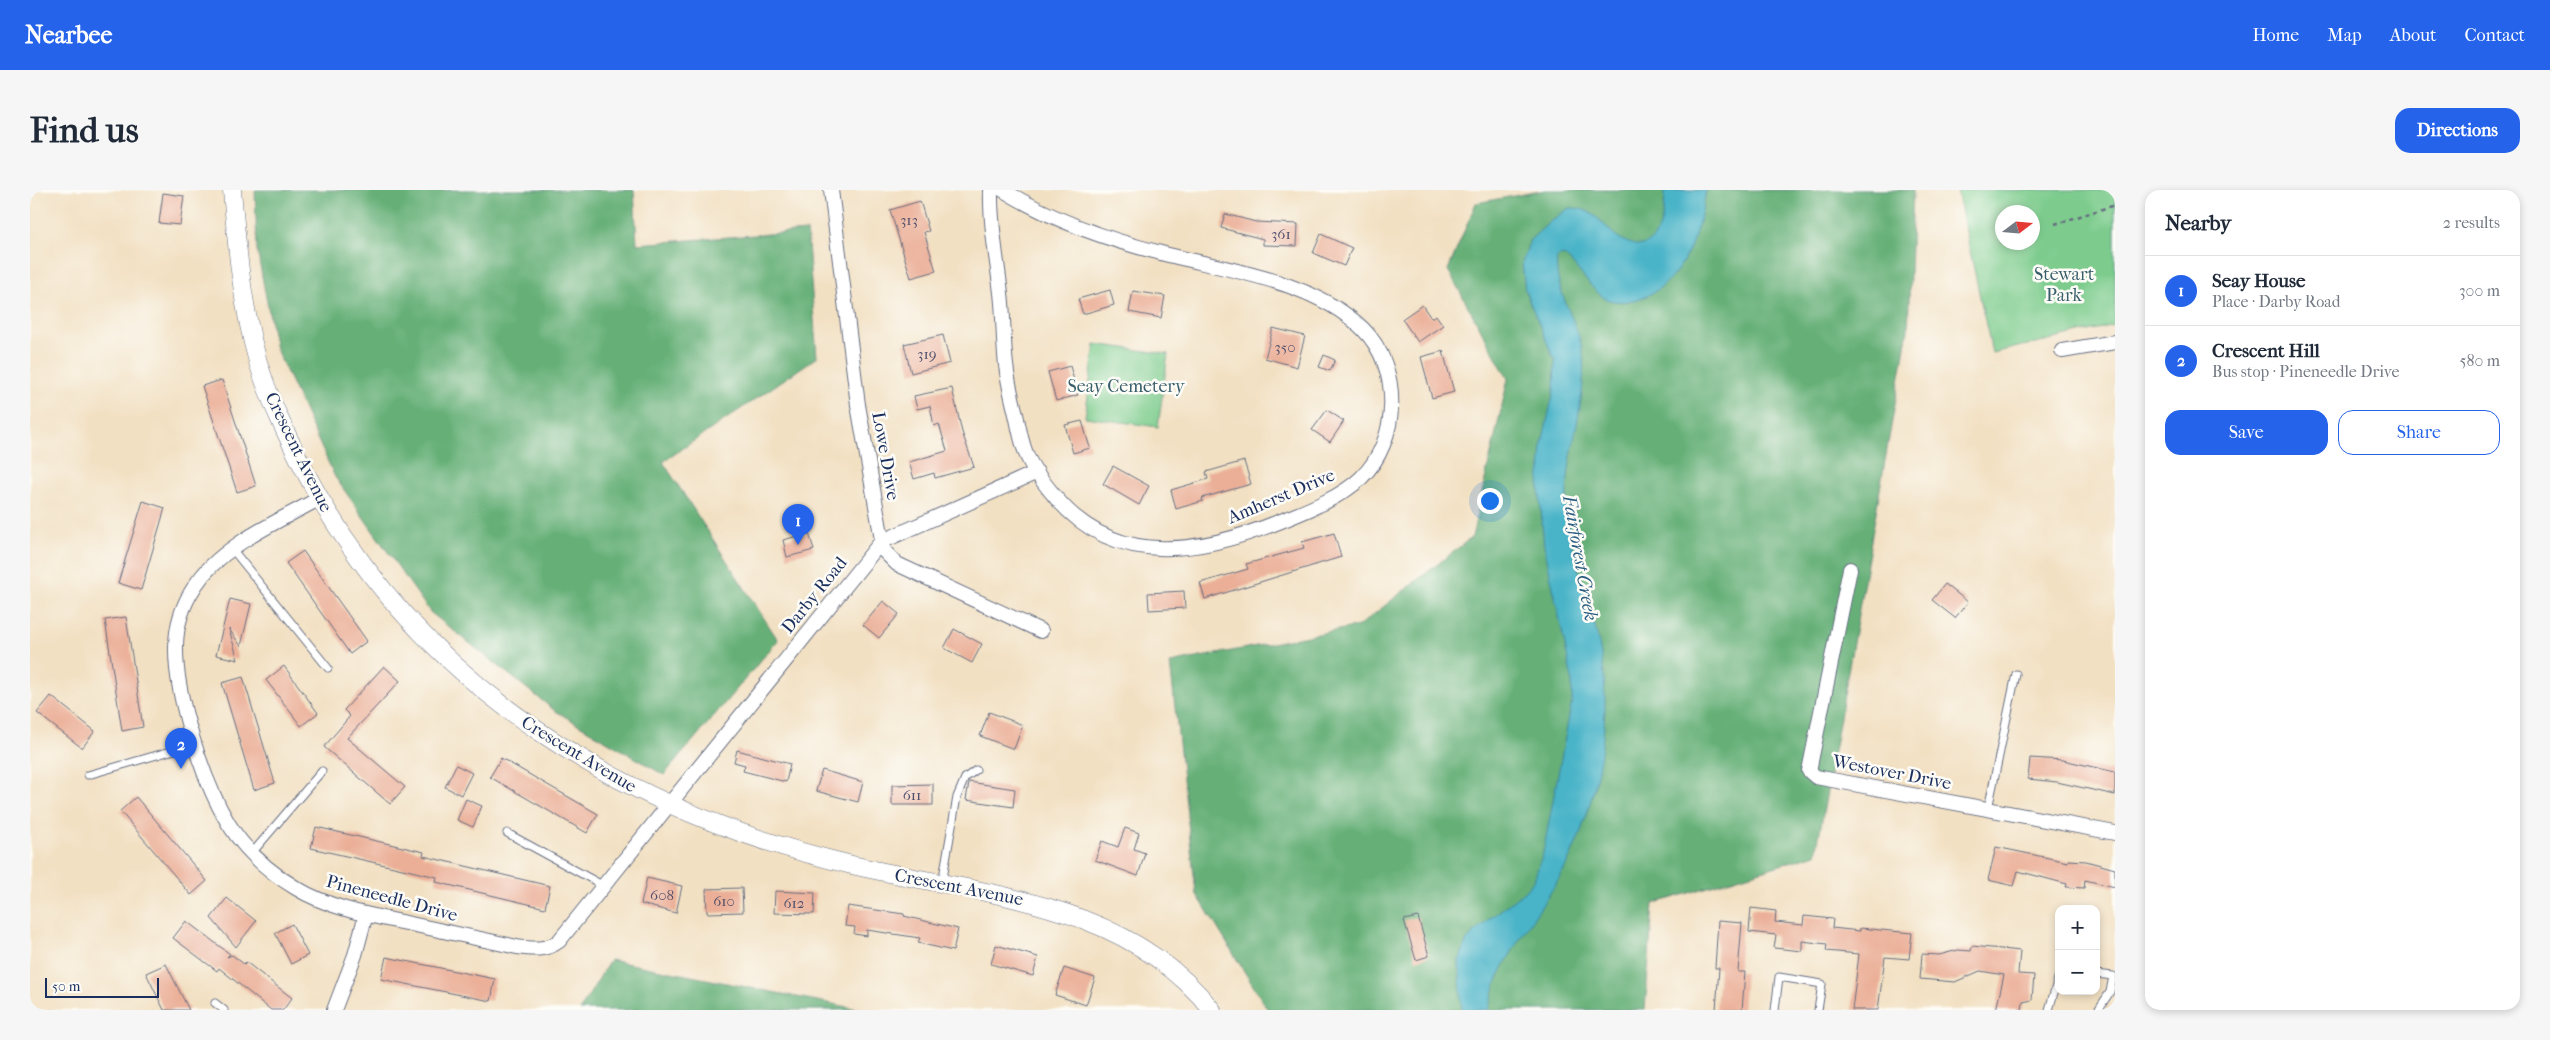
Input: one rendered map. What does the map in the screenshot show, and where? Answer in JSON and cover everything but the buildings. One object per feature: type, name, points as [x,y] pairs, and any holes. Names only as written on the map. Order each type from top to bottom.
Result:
[{"type":"street","name":"Crescent Avenue","points":[[232,190],[242,290],[259,365],[287,436],[320,498],[355,554],[387,597],[424,637],[463,674],[505,708],[568,751],[626,784],[670,805],[802,852],[859,866],[1023,899],[1095,923],[1154,955],[1180,976],[1212,1010]]},
{"type":"street","name":"Lowe Drive","points":[[831,190],[858,405],[881,542],[884,550],[897,564],[1041,631]]},
{"type":"street","name":"Amherst Drive","points":[[991,190],[990,207],[1001,296],[1007,375],[1023,445],[1045,484],[1076,518],[1092,530],[1132,546],[1153,548],[1196,546],[1218,542],[1291,517],[1342,492],[1361,478],[1376,460],[1388,431],[1391,386],[1383,359],[1363,329],[1345,315],[1315,298],[1274,281],[1231,268],[1162,254],[1089,232],[1066,223],[1003,190]]},
{"type":"street","points":[[2062,351],[2115,342]]},
{"type":"street","name":"Darby Road","points":[[670,805],[881,542],[1037,472]]},
{"type":"street","name":"Pineneedle Drive","points":[[320,498],[232,549],[205,572],[194,587],[182,611],[177,633],[177,662],[196,744],[214,796],[229,824],[252,853],[270,870],[296,888],[327,903],[366,914],[517,947],[546,948],[559,941],[670,805]]},
{"type":"street","name":"Westover Drive","points":[[1850,569],[1809,772],[1816,777],[2115,833]]},
{"type":"street","points":[[334,1010],[355,956],[366,914]]},
{"type":"lane","points":[[232,549],[328,668]]},
{"type":"lane","points":[[1988,809],[2016,674]]},
{"type":"lane","points":[[88,775],[196,744]]},
{"type":"lane","points":[[942,883],[957,797],[965,778],[976,770]]},
{"type":"lane","points":[[252,853],[322,771]]},
{"type":"lane","points":[[507,833],[604,886]]},
{"type":"lane","points":[[2098,1010],[2110,992],[2113,976],[2100,974]]},
{"type":"lane","points":[[1774,1010],[1780,977],[1822,984],[1818,1010]]},
{"type":"lane","points":[[2049,1010],[2055,989]]},
{"type":"lane","points":[[215,1003],[224,1010]]},
{"type":"path","points":[[2055,224],[2115,205]]},
{"type":"green space","points":[[255,190],[634,190],[637,244],[807,231],[817,357],[663,462],[778,640],[664,775],[554,710],[430,612],[335,477],[276,349],[257,250]]},
{"type":"green space","points":[[1546,190],[1913,190],[1908,330],[1816,854],[1653,904],[1645,1010],[1268,1010],[1196,893],[1170,663],[1359,626],[1472,537],[1508,379],[1448,270],[1476,203]]},
{"type":"green space","name":"Stewart Park","points":[[1957,190],[2115,190],[2115,325],[1992,353]]},
{"type":"green space","name":"Seay Cemetery","points":[[1095,344],[1168,354],[1158,427],[1085,417]]},
{"type":"green space","points":[[610,960],[863,1010],[580,1010]]},
{"type":"water","points":[[1665,190],[1706,190],[1692,243],[1674,274],[1662,287],[1646,296],[1628,301],[1609,300],[1593,287],[1564,255],[1557,257],[1559,283],[1581,343],[1583,356],[1582,395],[1569,470],[1567,509],[1572,543],[1602,659],[1605,691],[1603,739],[1593,794],[1577,842],[1567,864],[1506,962],[1497,980],[1488,1010],[1462,1010],[1459,961],[1467,940],[1489,919],[1524,892],[1534,880],[1543,853],[1572,701],[1572,679],[1544,545],[1539,487],[1542,443],[1554,390],[1555,361],[1525,291],[1522,263],[1530,240],[1552,220],[1569,208],[1589,212],[1621,239],[1634,245],[1643,245],[1657,233],[1661,223]]},
{"type":"place","name":"Seay House","points":[[798,545]]},
{"type":"place","name":"Crescent Hill","points":[[181,769]]},
{"type":"water label","name":"Fairforest Creek","points":[[1581,558]]}]
